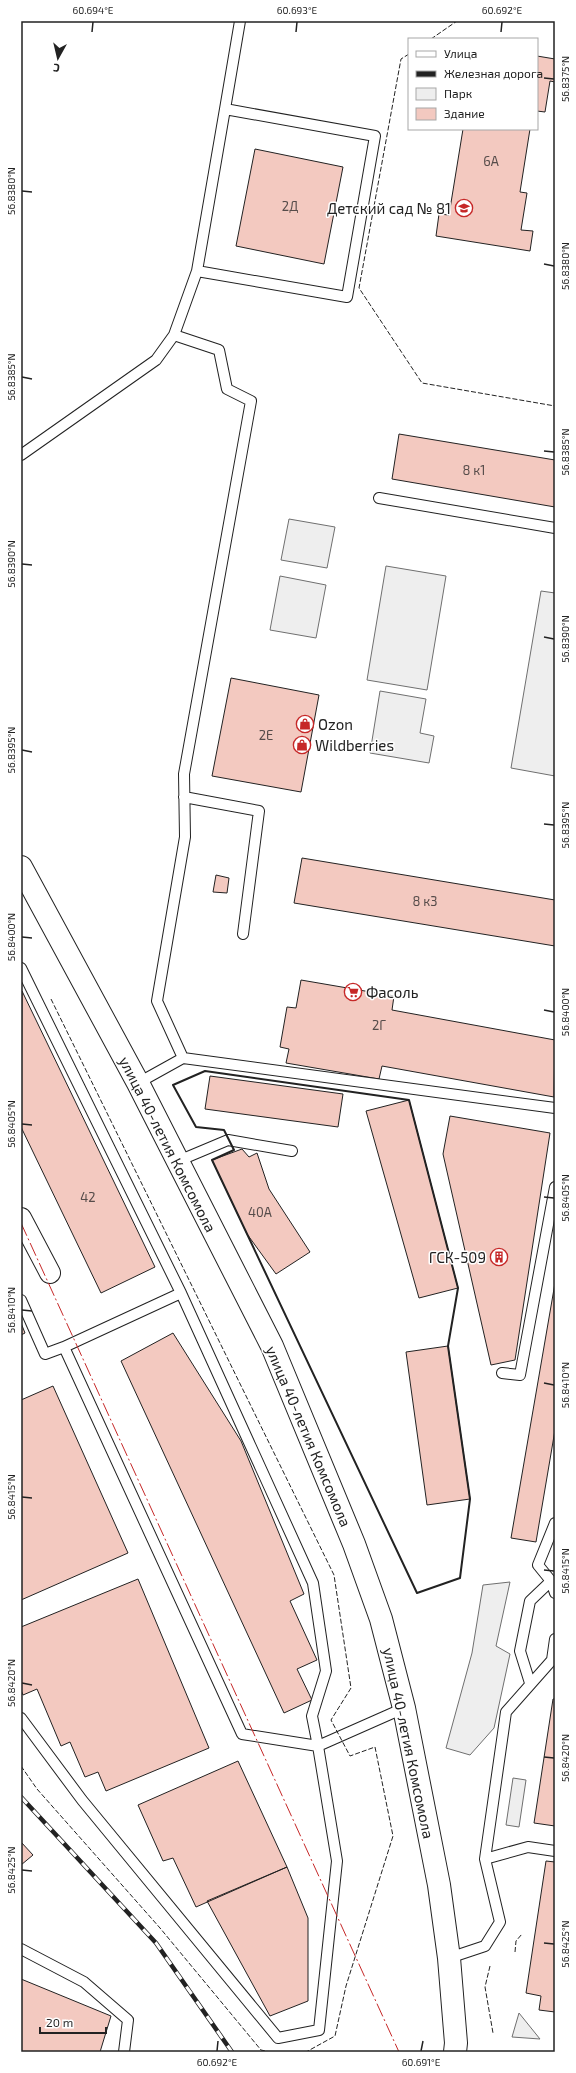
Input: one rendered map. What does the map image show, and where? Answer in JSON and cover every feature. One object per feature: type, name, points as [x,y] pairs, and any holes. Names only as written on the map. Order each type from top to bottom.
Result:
[{"type":"main road","name":"улица 40-летия Комсомола","points":[[21,867],[138,1083],[272,1346],[354,1544],[381,1619],[404,1708],[439,1885],[450,1958],[456,2043],[455,2052]]},
{"type":"street","points":[[21,1218],[50,1273]]},
{"type":"lane","points":[[21,454],[156,360],[174,335],[197,271],[240,21]]},
{"type":"lane","points":[[197,271],[347,297],[376,136],[226,109]]},
{"type":"lane","points":[[174,335],[219,350],[227,390],[251,401],[184,774],[185,837],[158,1001],[183,1058]]},
{"type":"lane","points":[[379,498],[555,528]]},
{"type":"lane","points":[[184,797],[259,811],[243,934]]},
{"type":"lane","points":[[21,968],[181,1293],[313,1583],[326,1671],[312,1716],[337,1861],[319,2030],[278,2038],[82,1800],[21,1718]]},
{"type":"lane","points":[[138,1083],[183,1058],[555,1108]]},
{"type":"lane","points":[[178,1161],[228,1140],[292,1151]]},
{"type":"lane","points":[[502,1373],[520,1375],[555,1187]]},
{"type":"lane","points":[[21,1300],[45,1354],[64,1347],[181,1293]]},
{"type":"lane","points":[[64,1347],[242,1734],[318,1746],[404,1708]]},
{"type":"lane","points":[[555,1525],[538,1565],[551,1581],[555,1593]]},
{"type":"lane","points":[[530,1683],[520,1651],[530,1601],[551,1581]]},
{"type":"lane","points":[[450,1958],[485,1946],[500,1922],[485,1859],[506,1712],[530,1683],[552,1660],[555,1639]]},
{"type":"lane","points":[[485,1859],[528,1847],[555,1850]]},
{"type":"lane","points":[[21,1950],[84,1982],[128,2020],[124,2052]]},
{"type":"green space","points":[[289,519],[335,527],[327,568],[281,560]]},
{"type":"green space","points":[[386,566],[446,576],[427,690],[367,680]]},
{"type":"green space","points":[[280,576],[326,585],[316,638],[270,630]]},
{"type":"green space","points":[[541,591],[555,593],[555,776],[511,768]]},
{"type":"green space","points":[[380,691],[426,699],[420,733],[434,736],[429,763],[370,753]]},
{"type":"green space","points":[[510,1582],[496,1646],[510,1654],[494,1728],[470,1755],[446,1748],[472,1653],[483,1585]]},
{"type":"green space","points":[[513,1778],[526,1780],[519,1827],[506,1825]]},
{"type":"green space","points":[[519,2013],[540,2039],[512,2037]]},
{"type":"building","points":[[538,56],[555,59],[555,82],[550,81],[545,112],[538,111]]},
{"type":"building","points":[[463,130],[530,130],[520,192],[527,193],[521,230],[533,231],[530,251],[436,236],[439,214],[449,215]]},
{"type":"building","points":[[255,149],[343,167],[324,264],[236,246]]},
{"type":"building","points":[[399,434],[555,460],[555,507],[392,479]]},
{"type":"building","points":[[231,678],[319,695],[301,792],[212,776]]},
{"type":"building","points":[[302,858],[555,900],[555,946],[294,903]]},
{"type":"building","points":[[216,875],[229,878],[227,893],[213,892]]},
{"type":"building","points":[[301,980],[394,996],[392,1010],[555,1040],[554,1097],[382,1066],[379,1079],[286,1063],[289,1049],[280,1047],[287,1007],[296,1008]]},
{"type":"building","points":[[22,991],[155,1267],[101,1293],[21,1127]]},
{"type":"building","points":[[210,1076],[343,1094],[338,1127],[205,1109]]},
{"type":"building","points":[[409,1100],[458,1288],[419,1298],[366,1111]]},
{"type":"building","name":"ГСК-509","points":[[450,1116],[550,1133],[515,1360],[491,1365],[443,1154]]},
{"type":"building","points":[[242,1149],[249,1157],[257,1153],[269,1189],[310,1252],[276,1274],[247,1234],[212,1160]]},
{"type":"building","points":[[555,1283],[555,1430],[536,1542],[511,1538]]},
{"type":"building","points":[[21,1323],[25,1333],[21,1335]]},
{"type":"building","points":[[173,1333],[241,1441],[304,1594],[290,1601],[317,1660],[297,1669],[312,1700],[284,1713],[121,1361]]},
{"type":"building","points":[[448,1346],[470,1499],[427,1505],[406,1352]]},
{"type":"building","points":[[53,1386],[128,1553],[21,1600],[21,1400]]},
{"type":"building","points":[[138,1579],[209,1748],[106,1791],[98,1772],[85,1777],[70,1742],[61,1746],[37,1689],[23,1695],[21,1690],[21,1627]]},
{"type":"building","points":[[553,1699],[555,1699],[555,1826],[534,1823]]},
{"type":"building","points":[[238,1761],[287,1867],[196,1907],[173,1858],[163,1861],[138,1805]]},
{"type":"building","points":[[21,1842],[33,1855],[21,1865]]},
{"type":"building","points":[[546,1861],[555,1862],[555,2012],[539,2010],[541,1996],[526,1993]]},
{"type":"building","points":[[287,1867],[308,1918],[308,2001],[270,2016],[207,1901]]},
{"type":"building","points":[[21,1979],[111,2016],[100,2052],[21,2052]]},
{"type":"railway","points":[[21,1797],[156,1943],[232,2052]]},
{"type":"fence","points":[[432,38],[457,21]]},
{"type":"fence","points":[[408,55],[401,59],[359,288],[422,383],[555,406]]},
{"type":"fence","points":[[51,999],[334,1575],[351,1688],[331,1720],[350,1756],[375,1747],[393,1836],[346,1986],[335,2036],[306,2052]]},
{"type":"fence","points":[[21,1766],[37,1789],[160,1928],[261,2050],[270,2052]]},
{"type":"fence","points":[[515,1952],[516,1941],[522,1934]]},
{"type":"fence","points":[[490,1966],[485,1987],[493,2033]]},
{"type":"wall","points":[[205,1071],[409,1100],[458,1288],[448,1346],[470,1499],[460,1578],[417,1593],[212,1160],[234,1150],[224,1130],[196,1127],[173,1085],[205,1071]]},
{"type":"power","points":[[21,1223],[399,2052]]},
{"type":"place","name":"Детский сад № 81","points":[[464,208]]},
{"type":"place","name":"Ozon","points":[[305,724]]},
{"type":"place","name":"Wildberries","points":[[302,745]]},
{"type":"place","name":"Фасоль","points":[[353,992]]},
{"type":"place","name":"ГСК-509","points":[[499,1257]]}]
